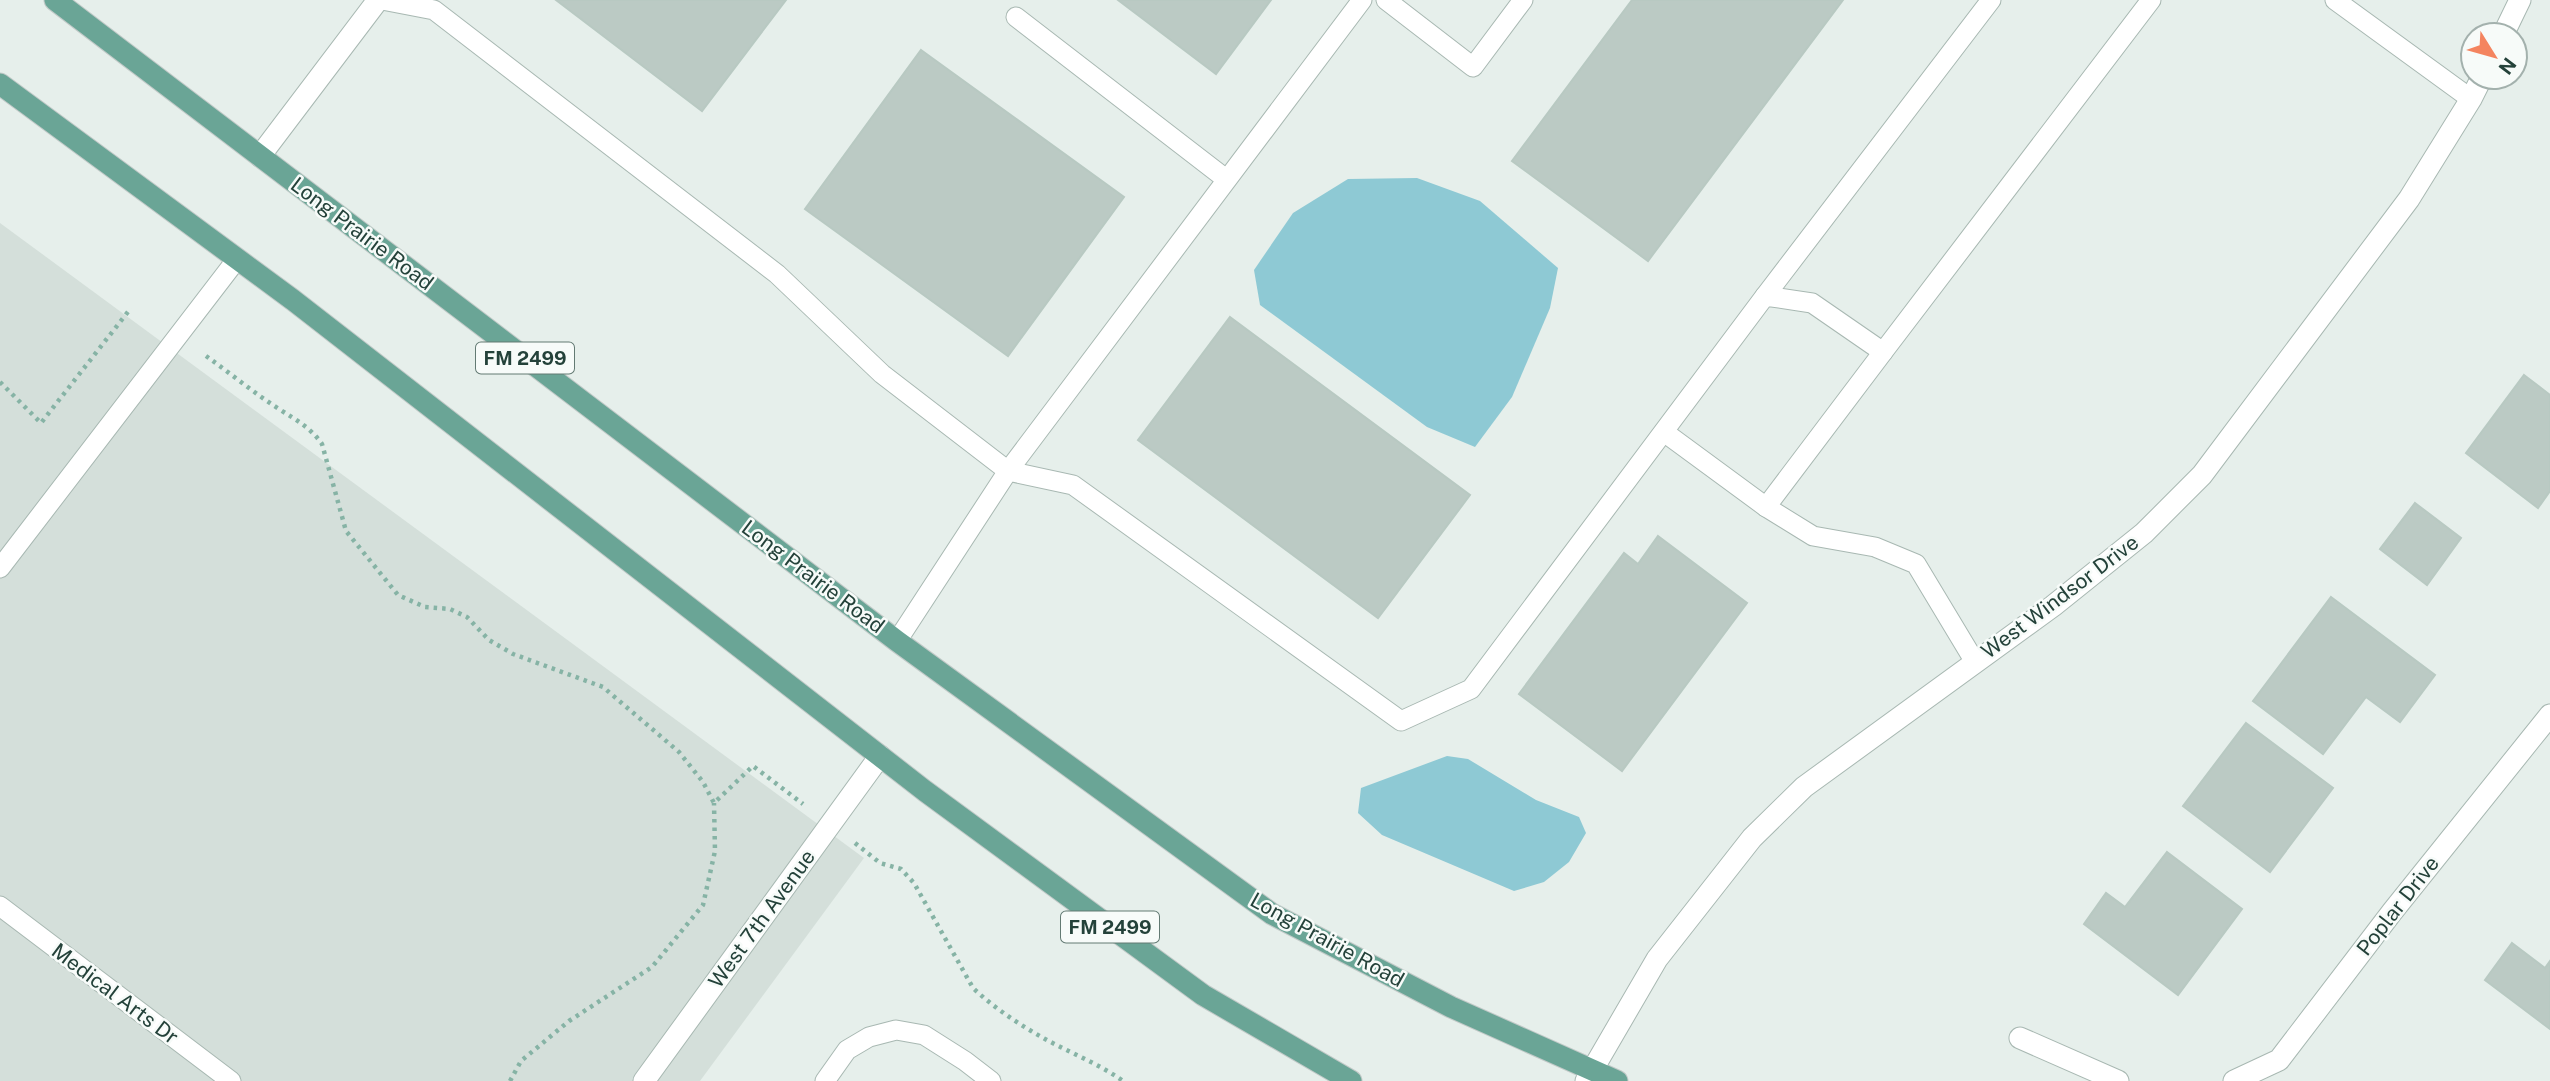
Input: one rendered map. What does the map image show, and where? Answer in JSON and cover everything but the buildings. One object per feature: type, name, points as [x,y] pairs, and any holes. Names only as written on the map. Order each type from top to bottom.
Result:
[{"type":"main road","name":"Long Prairie Road","points":[[55,0],[897,641],[1272,914],[1589,1075],[1617,1081]]},
{"type":"main road","name":"FM 2499","points":[[0,85],[237,258],[880,756],[1203,995],[1351,1081]]},
{"type":"street","points":[[260,156],[380,0]]},
{"type":"street","points":[[2510,21],[2520,0]]},
{"type":"street","name":"West Windsor Drive","points":[[1589,1075],[1657,959],[1752,838],[1804,787],[2053,606],[2144,533],[2202,475],[2409,199],[2475,91]]},
{"type":"street","name":"Poplar Drive","points":[[2234,1081],[2279,1060],[2392,912],[2550,715]]},
{"type":"street","name":"West 7th Avenue","points":[[644,1081],[880,756]]},
{"type":"street","points":[[2020,1038],[2118,1081]]},
{"type":"lane","points":[[380,0],[434,10],[777,274],[882,374],[1008,471],[1073,485],[1401,722],[1471,689],[1991,0]]},
{"type":"lane","points":[[897,641],[1008,471],[1362,0]]},
{"type":"lane","points":[[1386,0],[1473,67],[1523,0]]},
{"type":"lane","points":[[1766,507],[2151,0]]},
{"type":"lane","points":[[2335,0],[2471,99]]},
{"type":"lane","points":[[1016,17],[1226,180]]},
{"type":"lane","points":[[0,568],[237,258]]},
{"type":"lane","points":[[1765,296],[1812,303],[1883,352]]},
{"type":"lane","points":[[1664,432],[1766,507],[1813,536],[1875,547],[1916,564],[1975,662]]},
{"type":"lane","name":"Medical Arts Dr","points":[[0,906],[231,1081]]},
{"type":"lane","points":[[825,1081],[847,1050],[869,1037],[896,1030],[924,1035],[991,1081]]},
{"type":"path","points":[[0,382],[41,423],[131,308]]},
{"type":"path","points":[[206,356],[279,410],[302,422],[315,434],[322,444],[346,531],[398,595],[425,607],[450,610],[467,617],[489,640],[513,654],[603,687],[679,752],[703,782],[714,803],[715,851],[703,905],[652,967],[569,1021],[521,1061],[510,1081]]},
{"type":"path","points":[[714,803],[753,766],[880,863],[901,869],[914,883],[973,988],[986,1000],[1028,1029],[1124,1081]]},
{"type":"shaded area","points":[[0,223],[864,858],[700,1081],[0,1081]]},
{"type":"water","points":[[1417,178],[1480,201],[1558,268],[1550,308],[1512,397],[1475,447],[1427,427],[1260,305],[1254,270],[1293,213],[1348,179]]},
{"type":"water","points":[[1447,756],[1468,759],[1536,800],[1579,817],[1586,833],[1569,862],[1544,882],[1514,891],[1382,835],[1358,813],[1361,788]]}]
